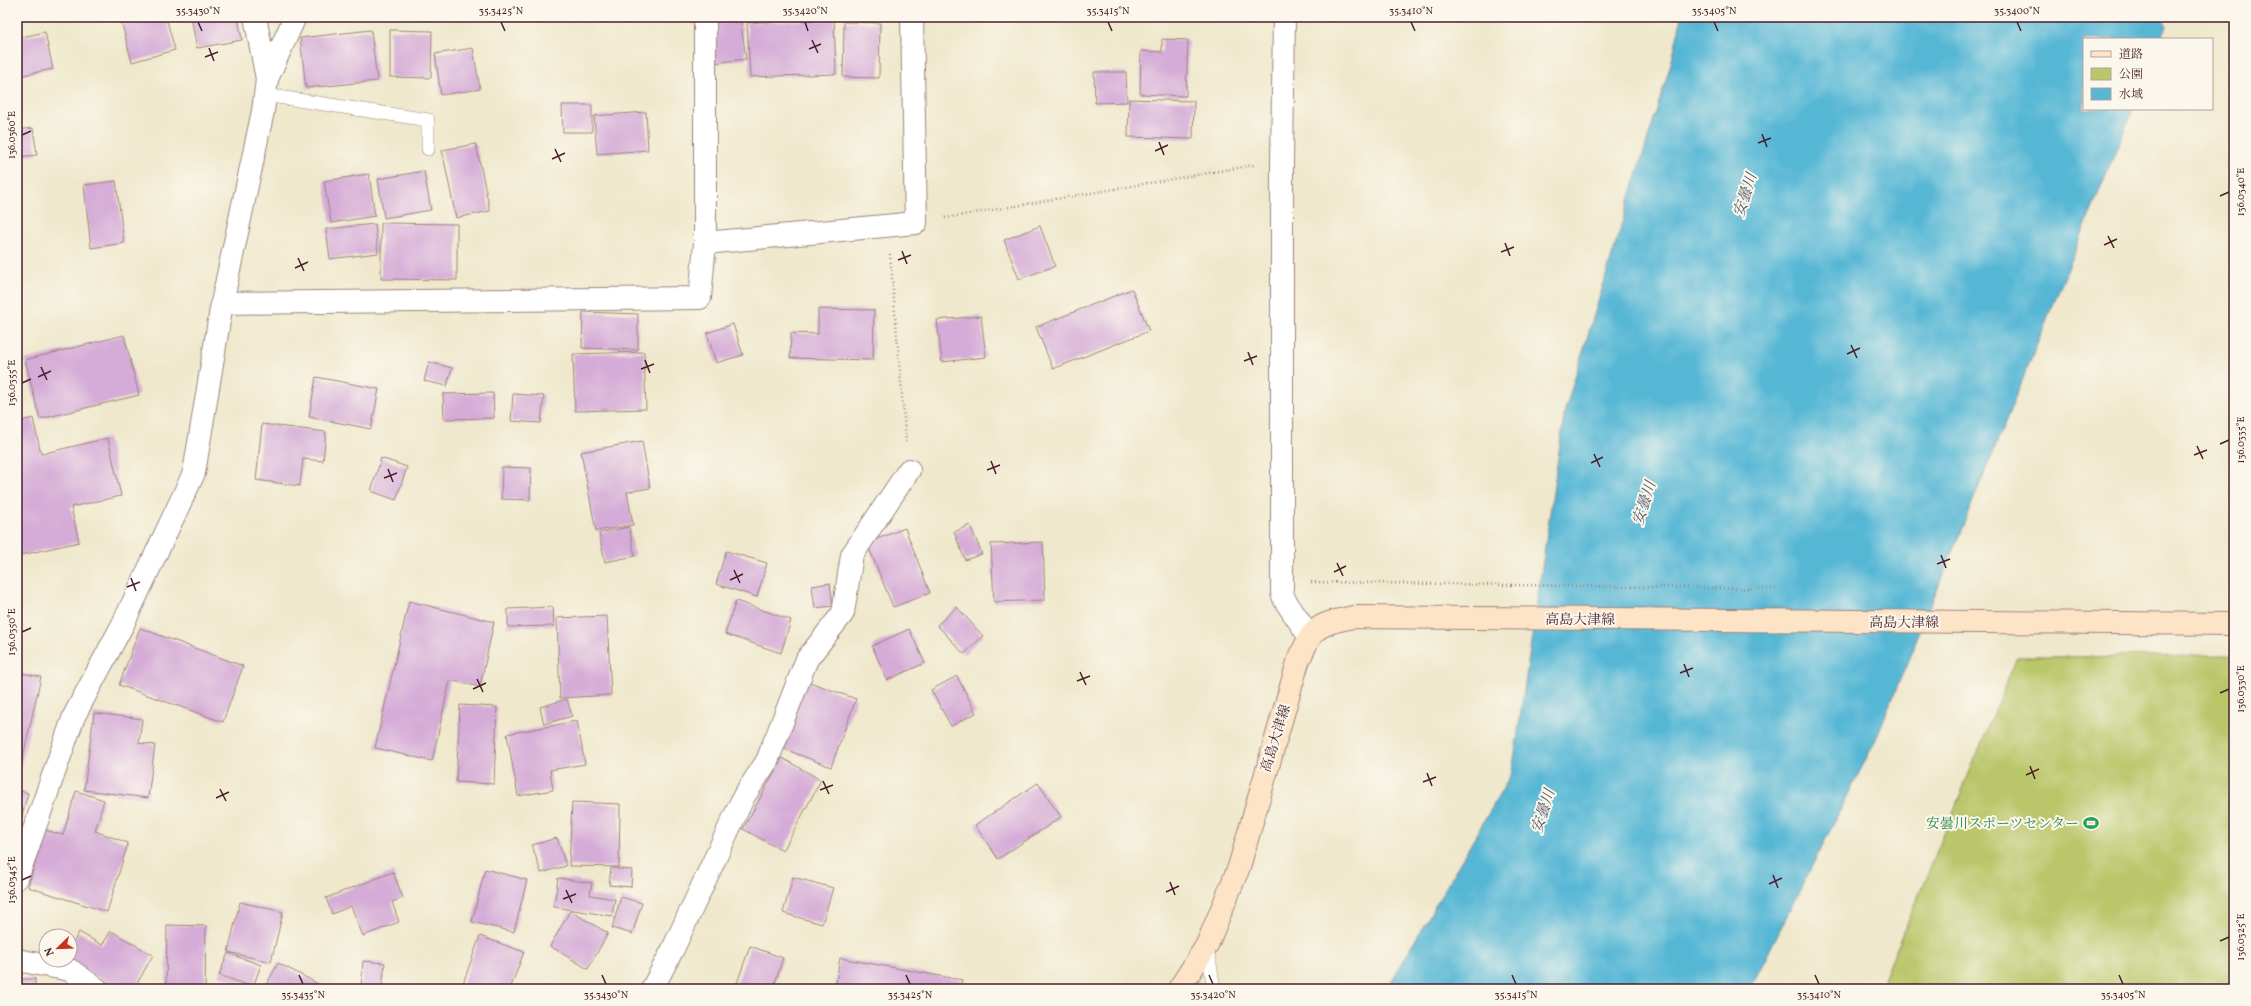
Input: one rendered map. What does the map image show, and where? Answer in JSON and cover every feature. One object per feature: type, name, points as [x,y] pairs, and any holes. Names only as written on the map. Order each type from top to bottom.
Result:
[{"type":"main road","name":"高島大津線","points":[[1179,989],[1207,945],[1239,867],[1287,698],[1309,636],[1326,623],[1353,617],[2234,624]]},
{"type":"street","points":[[255,17],[266,87]]},
{"type":"street","points":[[17,878],[74,716],[124,624],[194,473],[222,303],[266,87],[295,17]]},
{"type":"street","points":[[222,303],[700,298],[705,243],[705,17]]},
{"type":"street","points":[[705,243],[916,223],[912,17]]},
{"type":"street","points":[[1284,17],[1282,161],[1282,582],[1284,599],[1309,636]]},
{"type":"street","points":[[652,989],[673,949],[744,796],[767,761],[807,659],[843,613],[852,555],[909,470]]},
{"type":"street","points":[[17,960],[70,970],[97,989]]},
{"type":"lane","points":[[266,87],[428,120],[428,149]]},
{"type":"lane","points":[[1207,945],[1214,989]]},
{"type":"path","points":[[916,223],[1282,161]]},
{"type":"path","points":[[887,225],[909,470]]},
{"type":"path","points":[[1282,582],[1786,589]]},
{"type":"green space","name":"安曇川スポーツセンター","points":[[2234,656],[2234,989],[1880,989],[2017,657]]},
{"type":"water","name":"安曇川","points":[[1682,17],[2162,17],[2167,26],[2162,38],[2083,38],[2083,110],[2133,110],[1875,741],[1750,989],[1387,989],[1512,773],[1565,410],[1672,60]]},
{"type":"building","points":[[120,17],[166,17],[175,50],[132,62]]},
{"type":"building","points":[[191,17],[238,17],[242,40],[197,48]]},
{"type":"building","points":[[707,17],[740,17],[746,59],[714,63]]},
{"type":"building","points":[[834,19],[836,74],[750,77],[747,23]]},
{"type":"building","points":[[844,22],[880,23],[879,78],[843,77]]},
{"type":"building","points":[[371,30],[377,81],[306,88],[300,38]]},
{"type":"building","points":[[390,30],[432,31],[431,78],[390,77]]},
{"type":"building","points":[[45,32],[53,69],[23,75],[17,38]]},
{"type":"building","points":[[1162,39],[1188,40],[1186,96],[1140,94],[1141,51],[1162,52]]},
{"type":"building","points":[[473,48],[480,89],[441,95],[435,54]]},
{"type":"building","points":[[1094,72],[1126,72],[1127,102],[1095,103]]},
{"type":"building","points":[[1129,99],[1194,101],[1193,139],[1128,137]]},
{"type":"building","points":[[562,105],[592,105],[592,132],[563,132]]},
{"type":"building","points":[[646,112],[648,150],[597,154],[594,116]]},
{"type":"building","points":[[33,128],[37,155],[17,157],[17,130]]},
{"type":"building","points":[[476,144],[490,211],[456,218],[442,150]]},
{"type":"building","points":[[424,171],[431,210],[384,218],[378,179]]},
{"type":"building","points":[[369,174],[375,216],[331,223],[324,181]]},
{"type":"building","points":[[116,181],[124,243],[91,248],[84,185]]},
{"type":"building","points":[[381,223],[457,224],[457,280],[381,279]]},
{"type":"building","points":[[375,224],[378,253],[330,259],[326,229]]},
{"type":"building","points":[[1040,226],[1055,266],[1019,279],[1004,240]]},
{"type":"building","points":[[1132,289],[1149,331],[1053,369],[1036,327]]},
{"type":"building","points":[[818,309],[874,310],[873,360],[790,358],[791,333],[818,334]]},
{"type":"building","points":[[583,312],[638,314],[638,350],[582,348]]},
{"type":"building","points":[[981,316],[986,357],[942,362],[937,320]]},
{"type":"building","points":[[733,324],[743,355],[716,363],[707,333]]},
{"type":"building","points":[[124,335],[139,395],[40,419],[25,360]]},
{"type":"building","points":[[644,352],[646,409],[575,411],[573,354]]},
{"type":"building","points":[[429,362],[452,368],[447,386],[424,381]]},
{"type":"building","points":[[316,377],[379,389],[371,429],[309,417]]},
{"type":"building","points":[[493,393],[494,418],[444,419],[443,394]]},
{"type":"building","points":[[513,394],[544,396],[541,423],[511,421]]},
{"type":"building","points":[[33,418],[41,454],[108,438],[121,496],[71,507],[79,542],[17,556],[17,422]]},
{"type":"building","points":[[262,424],[326,432],[323,461],[303,459],[300,486],[256,480]]},
{"type":"building","points":[[642,441],[650,488],[627,492],[633,525],[596,531],[581,452]]},
{"type":"building","points":[[381,458],[407,467],[396,500],[371,491]]},
{"type":"building","points":[[502,467],[531,468],[530,500],[501,499]]},
{"type":"building","points":[[970,525],[982,554],[965,560],[954,532]]},
{"type":"building","points":[[629,527],[635,556],[605,562],[599,533]]},
{"type":"building","points":[[905,528],[930,593],[893,607],[867,543]]},
{"type":"building","points":[[1043,542],[1045,600],[994,602],[991,544]]},
{"type":"building","points":[[726,551],[767,563],[757,597],[716,584]]},
{"type":"building","points":[[830,583],[833,606],[815,608],[812,586]]},
{"type":"building","points":[[409,601],[494,622],[480,687],[450,680],[432,761],[375,748]]},
{"type":"building","points":[[736,601],[791,620],[781,653],[725,634]]},
{"type":"building","points":[[553,607],[554,626],[508,627],[508,609]]},
{"type":"building","points":[[957,607],[983,636],[964,654],[937,625]]},
{"type":"building","points":[[607,616],[611,695],[560,698],[557,618]]},
{"type":"building","points":[[140,628],[243,666],[223,722],[119,685]]},
{"type":"building","points":[[909,629],[925,663],[887,680],[872,646]]},
{"type":"building","points":[[17,672],[41,677],[20,770],[17,769]]},
{"type":"building","points":[[957,676],[976,713],[951,726],[931,690]]},
{"type":"building","points":[[804,680],[856,699],[831,767],[779,747]]},
{"type":"building","points":[[567,699],[572,716],[544,724],[540,707]]},
{"type":"building","points":[[460,705],[497,707],[494,784],[456,782]]},
{"type":"building","points":[[94,713],[142,719],[139,743],[155,745],[148,798],[84,790]]},
{"type":"building","points":[[577,721],[585,764],[550,770],[553,790],[518,796],[507,734]]},
{"type":"building","points":[[782,758],[821,780],[783,851],[743,829]]},
{"type":"building","points":[[1038,783],[1061,817],[998,859],[975,825]]},
{"type":"building","points":[[17,790],[28,793],[17,833]]},
{"type":"building","points":[[76,791],[104,800],[95,831],[128,843],[107,912],[28,887],[45,830],[63,835]]},
{"type":"building","points":[[572,802],[620,804],[619,867],[569,866]]},
{"type":"building","points":[[557,838],[566,866],[541,873],[532,845]]},
{"type":"building","points":[[611,868],[632,870],[631,887],[609,885]]},
{"type":"building","points":[[485,869],[527,880],[514,932],[472,922]]},
{"type":"building","points":[[393,872],[403,898],[392,902],[399,922],[363,936],[351,906],[332,914],[326,898]]},
{"type":"building","points":[[793,877],[833,888],[822,924],[783,913]]},
{"type":"building","points":[[558,878],[592,883],[590,895],[615,899],[612,916],[554,907]]},
{"type":"building","points":[[621,897],[642,903],[632,934],[612,928]]},
{"type":"building","points":[[240,902],[283,912],[271,962],[228,952]]},
{"type":"building","points":[[570,911],[608,933],[588,969],[550,946]]},
{"type":"building","points":[[167,925],[206,926],[205,989],[166,989]]},
{"type":"building","points":[[111,931],[153,955],[134,989],[118,989],[78,966],[79,932],[102,945]]},
{"type":"building","points":[[480,936],[524,952],[510,989],[461,989]]},
{"type":"building","points":[[750,946],[783,958],[773,989],[735,989]]},
{"type":"building","points":[[228,953],[261,965],[253,987],[219,975]]},
{"type":"building","points":[[840,958],[962,980],[960,989],[835,989]]},
{"type":"building","points":[[363,961],[385,963],[382,989],[361,989]]},
{"type":"building","points":[[278,963],[328,989],[264,989]]},
{"type":"building","points":[[17,979],[35,979],[35,989],[17,989]]},
{"type":"place","name":"安曇川スポーツセンター","points":[[2091,823]]}]
